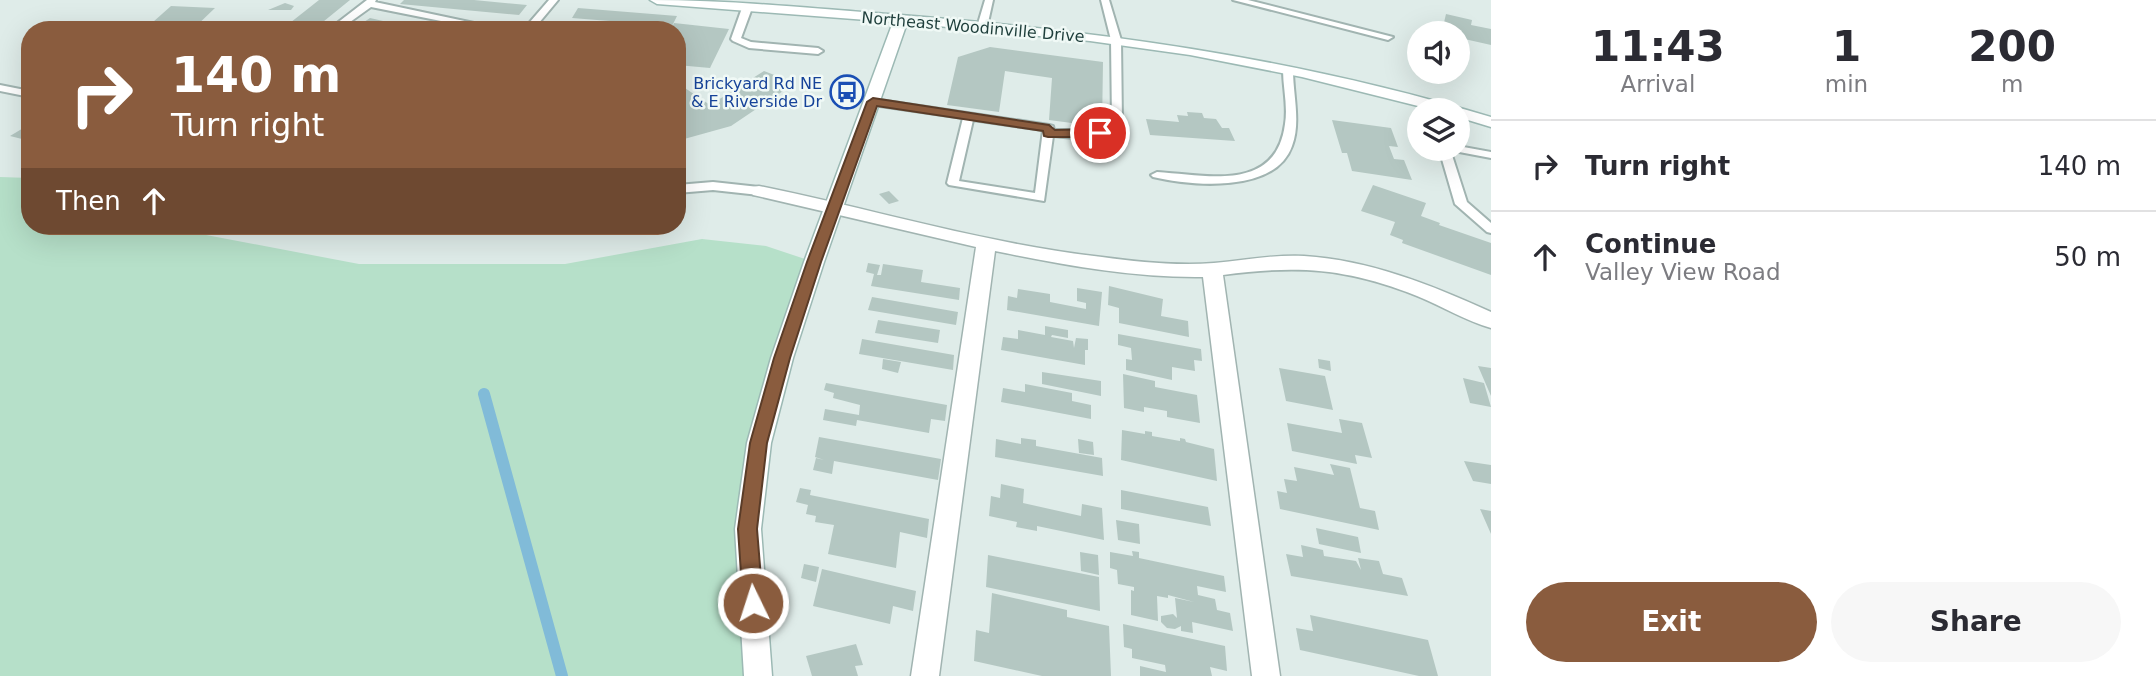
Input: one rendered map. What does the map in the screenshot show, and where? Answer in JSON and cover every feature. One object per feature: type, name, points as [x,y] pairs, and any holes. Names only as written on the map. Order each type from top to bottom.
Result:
[{"type":"street","name":"Northeast Woodinville Drive","points":[[657,0],[1116,40],[1220,55],[1407,99]]},
{"type":"street","points":[[758,676],[748,529],[759,443],[782,358],[901,21]]},
{"type":"street","points":[[1470,116],[1491,122]]},
{"type":"street","points":[[759,191],[834,206],[986,245],[1137,268],[1212,270],[1273,262],[1319,263],[1349,268],[1396,279],[1491,321]]},
{"type":"street","points":[[925,676],[986,245]]},
{"type":"street","points":[[1212,270],[1266,676]]},
{"type":"lane","points":[[536,21],[554,0]]},
{"type":"lane","points":[[982,27],[989,0]]},
{"type":"lane","points":[[1048,133],[1100,133],[1113,129],[1117,123],[1116,40],[1105,0]]},
{"type":"lane","points":[[1237,0],[1388,37]]},
{"type":"lane","points":[[344,21],[370,2],[460,21]]},
{"type":"lane","points":[[747,8],[736,39],[749,45],[818,51]]},
{"type":"lane","points":[[1157,175],[1227,180],[1258,176],[1277,162],[1286,148],[1291,124],[1288,70]]},
{"type":"lane","points":[[0,88],[21,92]]},
{"type":"lane","points":[[873,102],[969,116],[1049,128],[1040,198],[953,183],[969,116]]},
{"type":"lane","points":[[1470,151],[1491,155]]},
{"type":"lane","points":[[1448,161],[1461,204],[1491,229]]},
{"type":"lane","points":[[686,188],[713,186],[759,191]]},
{"type":"green space","points":[[0,177],[21,178],[21,235],[206,235],[359,264],[565,264],[702,239],[766,246],[814,262],[759,443],[758,676],[0,676]]},
{"type":"building","points":[[319,0],[350,0],[324,21],[292,21]]},
{"type":"building","points":[[404,0],[474,0],[527,5],[519,15],[400,4]]},
{"type":"building","points":[[285,3],[294,6],[291,10],[268,10]]},
{"type":"building","points":[[171,6],[215,8],[201,21],[154,21]]},
{"type":"building","points":[[578,8],[677,16],[674,21],[572,18]]},
{"type":"building","points":[[1446,14],[1472,20],[1471,25],[1491,29],[1491,45],[1470,40],[1470,21],[1444,21]]},
{"type":"building","points":[[686,24],[729,29],[710,68],[686,66]]},
{"type":"building","points":[[990,47],[1103,62],[1102,127],[1049,120],[1052,78],[1005,71],[999,112],[947,105],[958,57]]},
{"type":"building","points":[[764,71],[795,83],[731,126],[686,138],[686,89],[710,105]]},
{"type":"building","points":[[1187,112],[1202,113],[1204,118],[1216,119],[1222,128],[1229,128],[1235,141],[1150,135],[1146,119],[1179,122],[1177,115],[1188,116]]},
{"type":"building","points":[[1332,120],[1391,128],[1398,147],[1389,146],[1394,159],[1404,160],[1412,180],[1352,171],[1347,153],[1342,153]]},
{"type":"building","points":[[21,129],[21,139],[10,136]]},
{"type":"building","points":[[1373,185],[1426,203],[1421,216],[1491,243],[1491,275],[1402,243],[1403,240],[1390,235],[1395,222],[1361,211]]},
{"type":"building","points":[[889,191],[899,201],[889,204],[879,194]]},
{"type":"building","points":[[868,263],[880,265],[877,275],[881,275],[883,264],[923,270],[921,282],[960,288],[959,300],[871,286],[874,274],[866,272]]},
{"type":"building","points":[[1109,286],[1163,299],[1161,316],[1188,321],[1189,337],[1119,323],[1119,308],[1108,305]]},
{"type":"building","points":[[1077,288],[1102,292],[1099,326],[1007,310],[1008,296],[1017,298],[1018,289],[1050,294],[1050,302],[1086,309],[1086,303],[1077,301]]},
{"type":"building","points":[[872,297],[958,312],[956,325],[868,310]]},
{"type":"building","points":[[878,320],[940,330],[938,343],[875,333]]},
{"type":"building","points":[[1045,326],[1068,330],[1068,338],[1051,337],[1073,341],[1074,348],[1076,338],[1088,339],[1085,365],[1001,350],[1003,337],[1018,339],[1018,330],[1045,335]]},
{"type":"building","points":[[1118,334],[1201,349],[1202,361],[1194,360],[1195,371],[1172,367],[1172,380],[1126,370],[1126,359],[1132,360],[1131,348],[1118,345]]},
{"type":"building","points":[[862,339],[954,355],[953,370],[859,354]]},
{"type":"building","points":[[883,359],[901,362],[898,373],[882,369]]},
{"type":"building","points":[[1318,359],[1330,361],[1331,371],[1319,368]]},
{"type":"building","points":[[1478,366],[1491,368],[1491,396]]},
{"type":"building","points":[[1279,368],[1325,376],[1333,410],[1286,401]]},
{"type":"building","points":[[1042,372],[1101,381],[1101,396],[1042,384]]},
{"type":"building","points":[[1123,374],[1155,381],[1155,387],[1197,395],[1200,423],[1167,417],[1167,411],[1144,407],[1144,412],[1124,408]]},
{"type":"building","points":[[1463,378],[1484,383],[1491,407],[1470,403]]},
{"type":"building","points":[[826,383],[947,405],[945,421],[931,419],[929,433],[857,420],[856,426],[823,420],[825,409],[859,415],[860,405],[833,398],[834,393],[824,390]]},
{"type":"building","points":[[1025,384],[1072,393],[1072,401],[1091,405],[1091,419],[1001,402],[1003,388],[1025,392]]},
{"type":"building","points":[[1339,419],[1362,423],[1372,458],[1355,455],[1357,464],[1292,451],[1287,423],[1342,433]]},
{"type":"building","points":[[1122,430],[1145,434],[1145,431],[1152,432],[1152,436],[1180,441],[1180,438],[1185,439],[1186,442],[1214,449],[1217,481],[1121,460]]},
{"type":"building","points":[[819,437],[941,459],[938,480],[834,461],[832,474],[813,470],[816,458],[824,460],[815,457]]},
{"type":"building","points":[[1021,438],[1036,440],[1036,446],[1102,458],[1103,476],[995,457],[996,439],[1021,444]]},
{"type":"building","points":[[1078,439],[1093,442],[1094,455],[1079,453]]},
{"type":"building","points":[[1464,461],[1491,465],[1491,484],[1473,481]]},
{"type":"building","points":[[1330,464],[1350,468],[1360,508],[1375,511],[1379,530],[1280,509],[1277,491],[1287,493],[1284,479],[1297,481],[1294,467],[1334,475]]},
{"type":"building","points":[[1001,484],[1024,489],[1023,503],[1081,516],[1082,504],[1102,508],[1104,540],[1037,526],[1037,531],[1016,527],[1017,522],[989,516],[991,496],[1000,498]]},
{"type":"building","points":[[800,488],[811,490],[810,495],[929,519],[927,538],[900,532],[896,568],[828,554],[834,525],[815,522],[816,516],[806,514],[808,505],[796,502]]},
{"type":"building","points":[[1121,490],[1208,507],[1211,526],[1121,509]]},
{"type":"building","points":[[1480,509],[1491,511],[1491,534]]},
{"type":"building","points":[[1116,520],[1139,524],[1140,544],[1118,540]]},
{"type":"building","points":[[1316,528],[1358,537],[1361,553],[1319,544]]},
{"type":"building","points":[[1301,545],[1323,550],[1324,556],[1356,561],[1361,570],[1358,558],[1379,561],[1383,574],[1402,578],[1408,596],[1291,576],[1286,554],[1303,557]]},
{"type":"building","points":[[1132,551],[1139,552],[1139,558],[1224,576],[1226,592],[1197,586],[1198,595],[1215,599],[1217,610],[1230,613],[1233,631],[1192,622],[1193,633],[1181,631],[1181,626],[1175,629],[1167,628],[1161,622],[1161,616],[1173,614],[1177,618],[1175,598],[1194,602],[1168,595],[1168,598],[1157,596],[1158,621],[1131,615],[1131,590],[1134,591],[1134,587],[1118,584],[1117,570],[1110,568],[1110,552],[1133,556]]},
{"type":"building","points":[[1080,552],[1098,555],[1099,575],[1081,571]]},
{"type":"building","points":[[988,555],[1099,577],[1100,611],[986,587]]},
{"type":"building","points":[[804,564],[819,567],[816,582],[801,578]]},
{"type":"building","points":[[822,569],[916,591],[913,611],[893,606],[890,624],[813,606]]},
{"type":"building","points":[[992,593],[1067,610],[1067,617],[1109,626],[1111,676],[1042,676],[974,661],[976,630],[989,633]]},
{"type":"building","points":[[1310,615],[1428,640],[1438,676],[1419,676],[1300,650],[1296,628],[1313,631]]},
{"type":"building","points":[[1123,624],[1225,646],[1227,671],[1210,667],[1212,676],[1140,676],[1140,666],[1166,672],[1165,665],[1132,658],[1132,649],[1124,647]]},
{"type":"building","points":[[856,644],[863,665],[855,666],[858,676],[812,676],[806,656]]},
{"type":"waterway","points":[[484,394],[562,676]]},
{"type":"place","name":"Brickyard Rd NE & E Riverside Dr","points":[[847,92]]},
{"type":"route","points":[[753,603],[748,529],[759,443],[782,358],[814,262],[873,102],[1049,128],[1048,133],[1100,133]]}]
